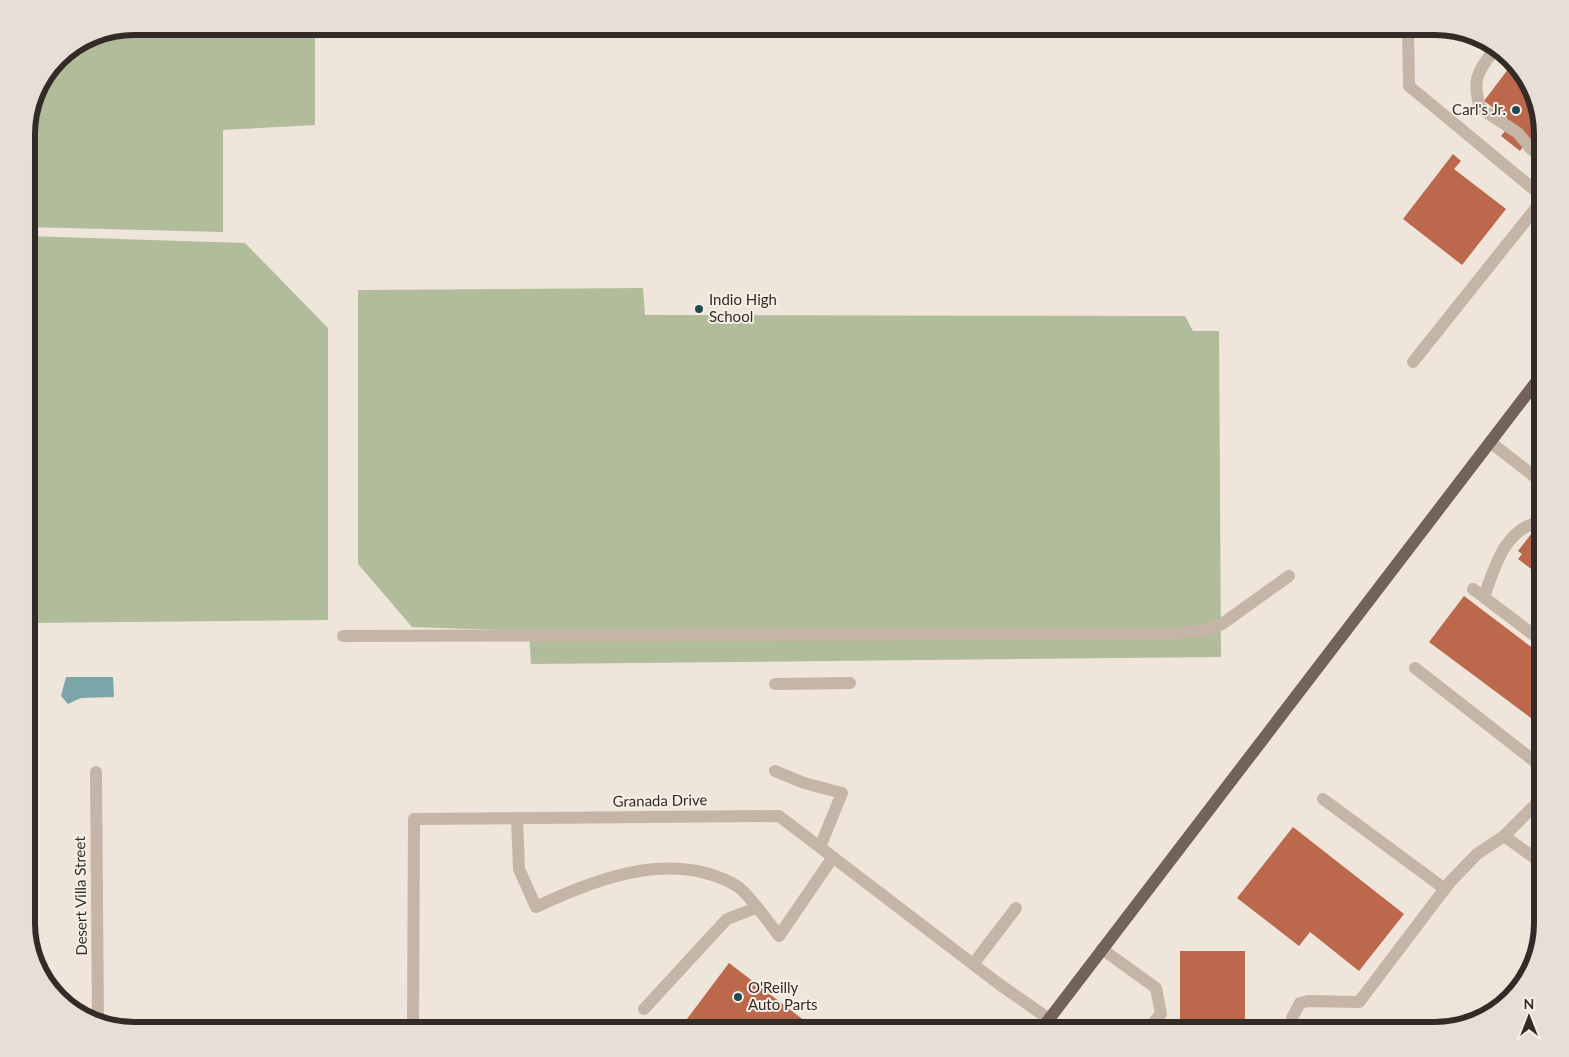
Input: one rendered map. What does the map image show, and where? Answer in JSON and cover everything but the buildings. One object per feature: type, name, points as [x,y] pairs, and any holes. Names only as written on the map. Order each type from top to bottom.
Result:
[{"type":"main road","points":[[1047,1022],[1534,385]]},
{"type":"street","points":[[1408,35],[1409,86],[1534,190]]},
{"type":"street","points":[[1492,53],[1478,73],[1474,89],[1480,108],[1518,133],[1534,149]]},
{"type":"street","points":[[1413,362],[1534,209]]},
{"type":"street","points":[[1490,442],[1534,476]]},
{"type":"street","points":[[1534,523],[1522,528],[1508,542],[1479,593],[1534,635]]},
{"type":"street","points":[[343,636],[1168,634],[1201,631],[1222,624],[1289,576]]},
{"type":"street","points":[[1414,668],[1534,761]]},
{"type":"street","points":[[775,684],[850,683]]},
{"type":"street","name":"Desert Villa Street","points":[[96,772],[98,1015]]},
{"type":"street","points":[[775,772],[804,783],[842,793],[820,847]]},
{"type":"street","points":[[1323,799],[1445,889]]},
{"type":"street","points":[[1292,1022],[1292,1018],[1300,1003],[1308,1001],[1359,1002],[1445,889],[1477,854],[1504,836],[1534,806]]},
{"type":"street","name":"Granada Drive","points":[[413,1022],[414,819],[779,816],[1049,1019]]},
{"type":"street","points":[[517,818],[519,869],[536,907],[583,885],[631,871],[695,870],[738,887],[779,936],[833,857]]},
{"type":"street","points":[[1504,836],[1534,858]]},
{"type":"street","points":[[644,1009],[727,919],[756,908]]},
{"type":"street","points":[[974,964],[1016,908]]},
{"type":"street","points":[[1102,949],[1156,988],[1161,1014],[1154,1022]]},
{"type":"green space","points":[[127,35],[315,35],[315,125],[223,130],[223,232],[35,227],[35,127],[38,108],[48,84],[69,59],[84,48],[102,40]]},
{"type":"green space","points":[[35,236],[245,243],[328,328],[328,620],[35,623]]},
{"type":"green space","points":[[643,288],[645,315],[1185,316],[1193,331],[1219,331],[1221,657],[531,664],[529,631],[412,627],[358,564],[358,290]]},
{"type":"water","points":[[66,677],[113,677],[114,697],[81,698],[68,704],[61,696]]},
{"type":"place","name":"Carl's Jr.","points":[[1516,110]]},
{"type":"place","name":"Indio High School","points":[[699,309]]},
{"type":"place","name":"O'Reilly Auto Parts","points":[[738,997]]}]
